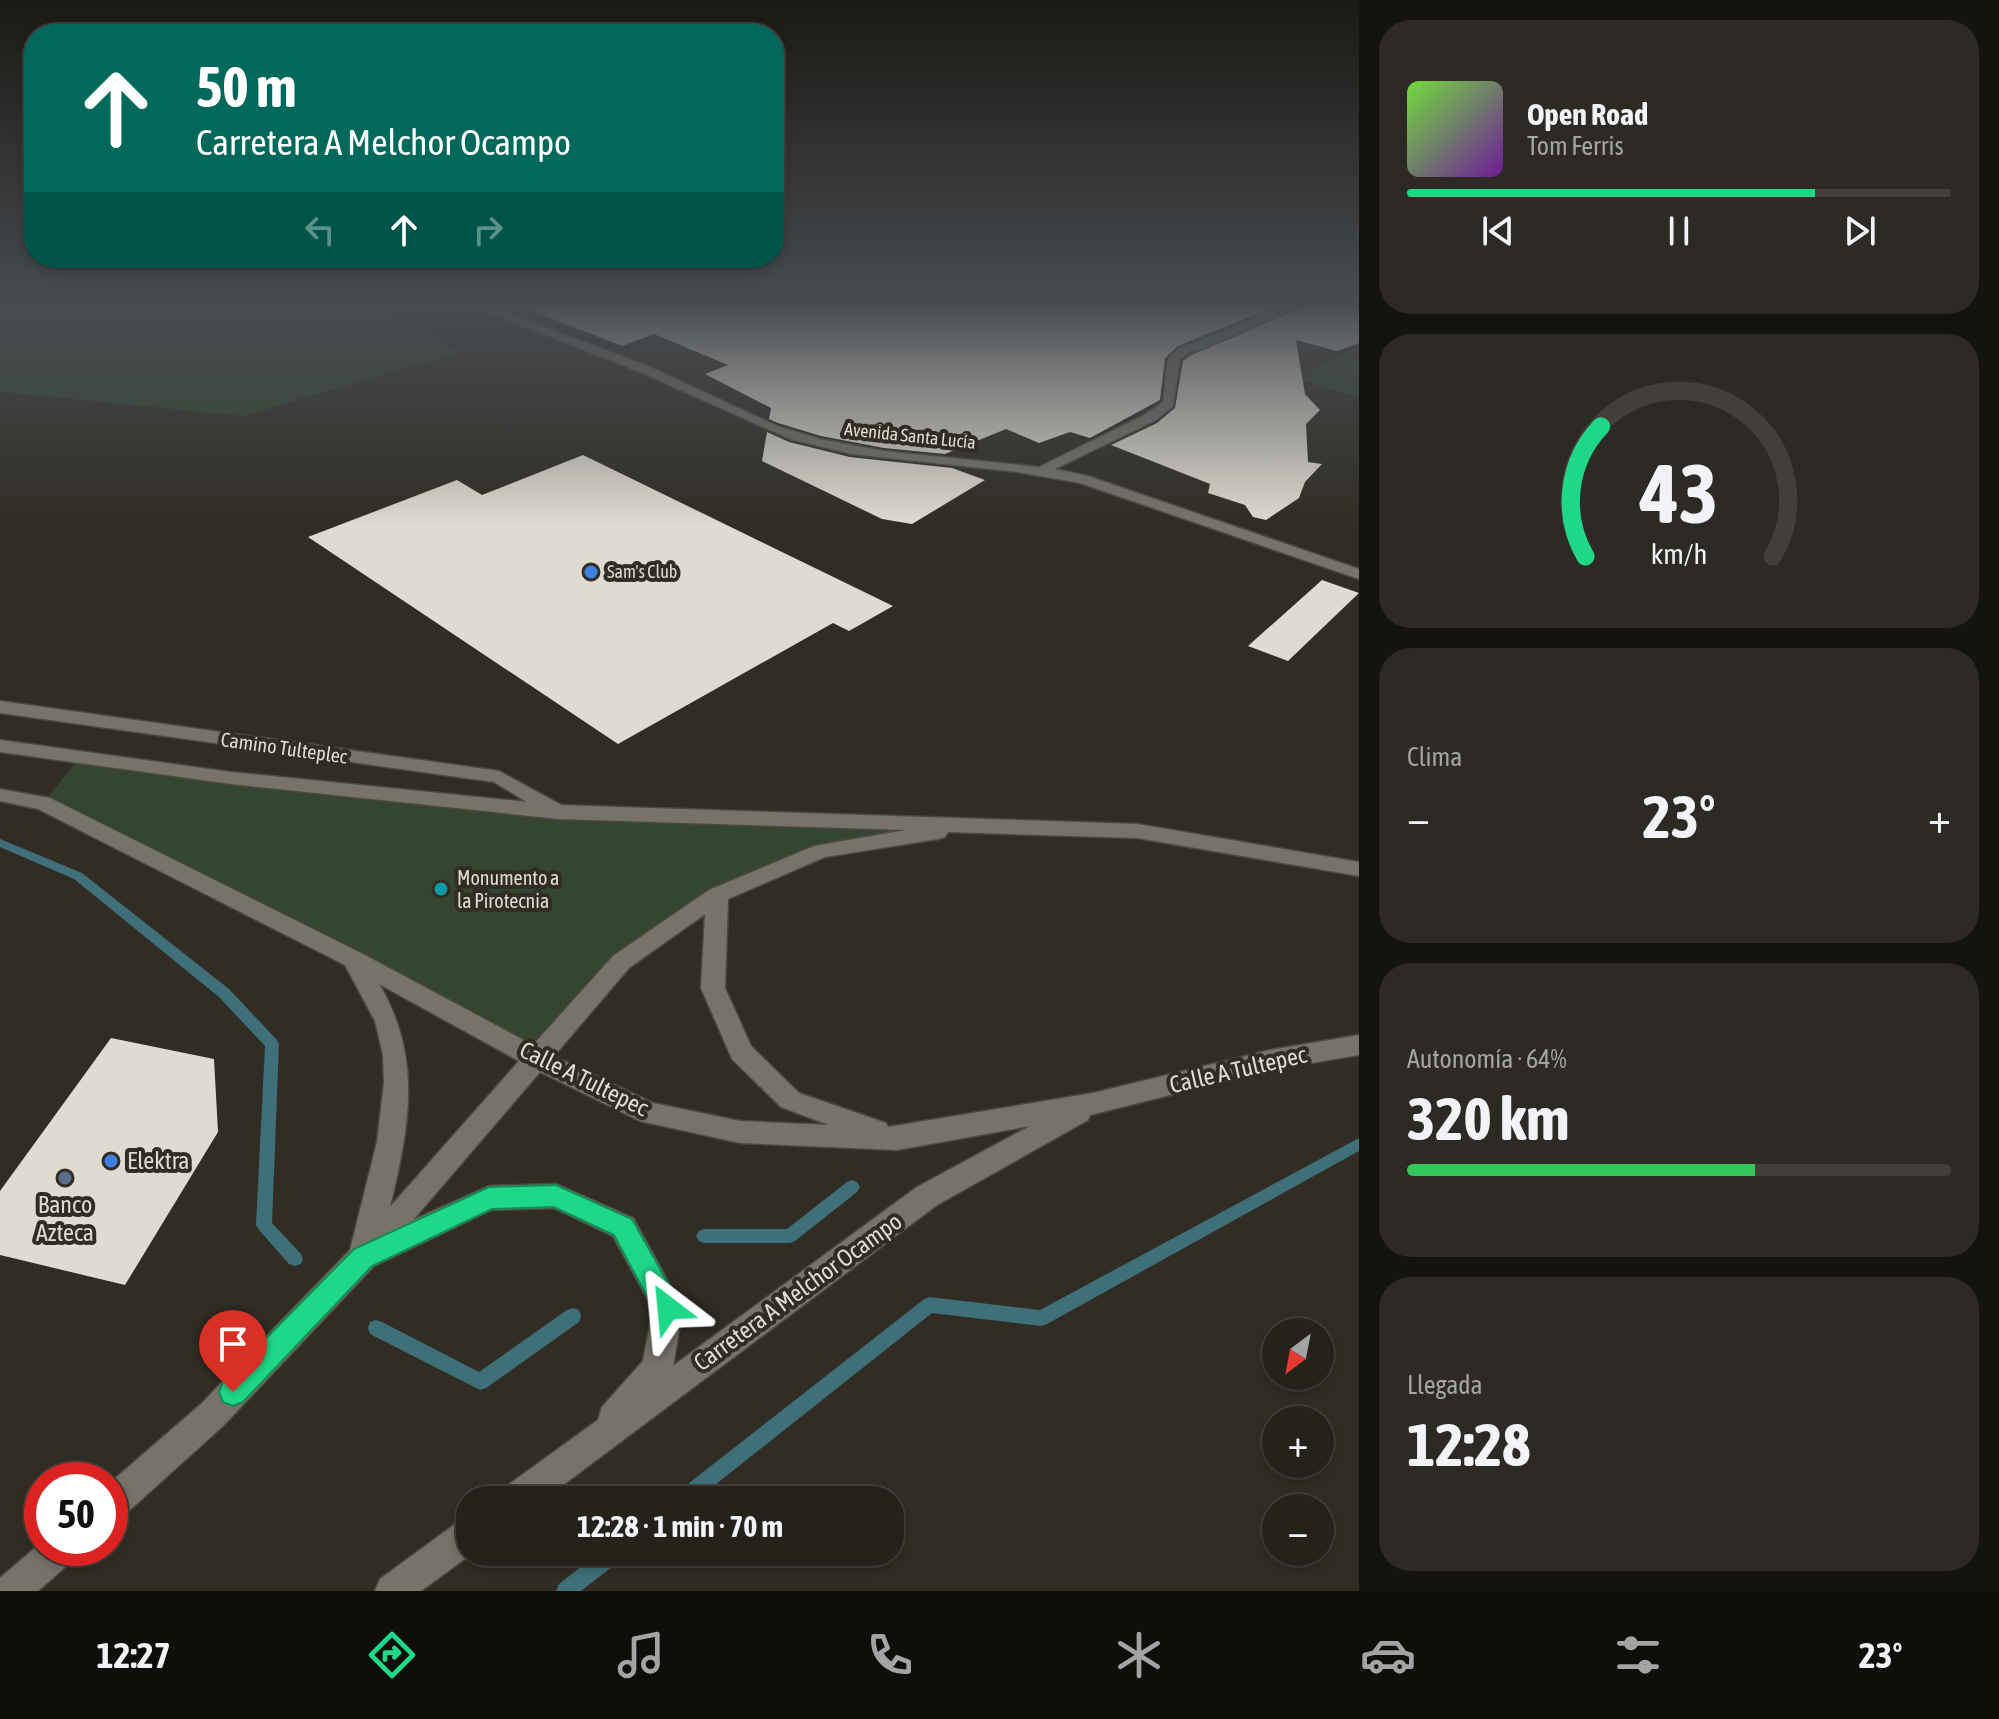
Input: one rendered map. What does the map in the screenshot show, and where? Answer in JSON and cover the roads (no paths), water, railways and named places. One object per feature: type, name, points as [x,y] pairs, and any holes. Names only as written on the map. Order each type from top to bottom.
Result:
[{"type":"main road","name":"Avenida Santa Lucía","points":[[659,376],[736,413],[817,443],[905,457],[955,459],[1043,470],[1083,479],[1359,574]]},
{"type":"main road","points":[[1043,470],[1151,417],[1169,403],[1172,376]]},
{"type":"main road","name":"Camino Tulteplec","points":[[0,707],[499,777],[558,812]]},
{"type":"main road","points":[[0,746],[231,778],[558,812],[1137,831],[1359,869]]},
{"type":"main road","name":"Calle A Tultepec","points":[[0,795],[43,803],[353,959],[539,1060],[649,1113],[740,1132],[897,1139],[1093,1104],[1270,1060],[1359,1045]]},
{"type":"main road","points":[[128,1489],[212,1415],[363,1257],[539,1060],[621,962],[717,895],[821,851],[986,824]]},
{"type":"main road","points":[[717,895],[713,988],[741,1052],[790,1100],[897,1139]]},
{"type":"main road","points":[[353,959],[390,1029],[397,1087],[387,1155],[363,1257]]},
{"type":"main road","name":"Carretera A Melchor Ocampo","points":[[535,1486],[927,1196],[1093,1104]]},
{"type":"main road","points":[[363,1257],[489,1198],[556,1196],[623,1227],[668,1308],[657,1368],[587,1448]]},
{"type":"main road","points":[[392,1591],[456,1544]]},
{"type":"main road","points":[[12,1591],[40,1566]]},
{"type":"waterway","points":[[0,843],[78,876],[224,993],[272,1044],[264,1225],[295,1259]]},
{"type":"waterway","points":[[699,1486],[929,1305],[1041,1318],[1359,1144]]},
{"type":"waterway","points":[[704,1236],[790,1236],[852,1187]]},
{"type":"waterway","points":[[376,1328],[480,1382],[573,1316]]},
{"type":"waterway","points":[[566,1591],[597,1566]]},
{"type":"place","name":"Sam's Club","points":[[591,572]]},
{"type":"place","name":"Monumento a la Pirotecnia","points":[[441,889]]},
{"type":"place","name":"Elektra","points":[[111,1161]]},
{"type":"place","name":"Banco Azteca","points":[[65,1178]]}]
